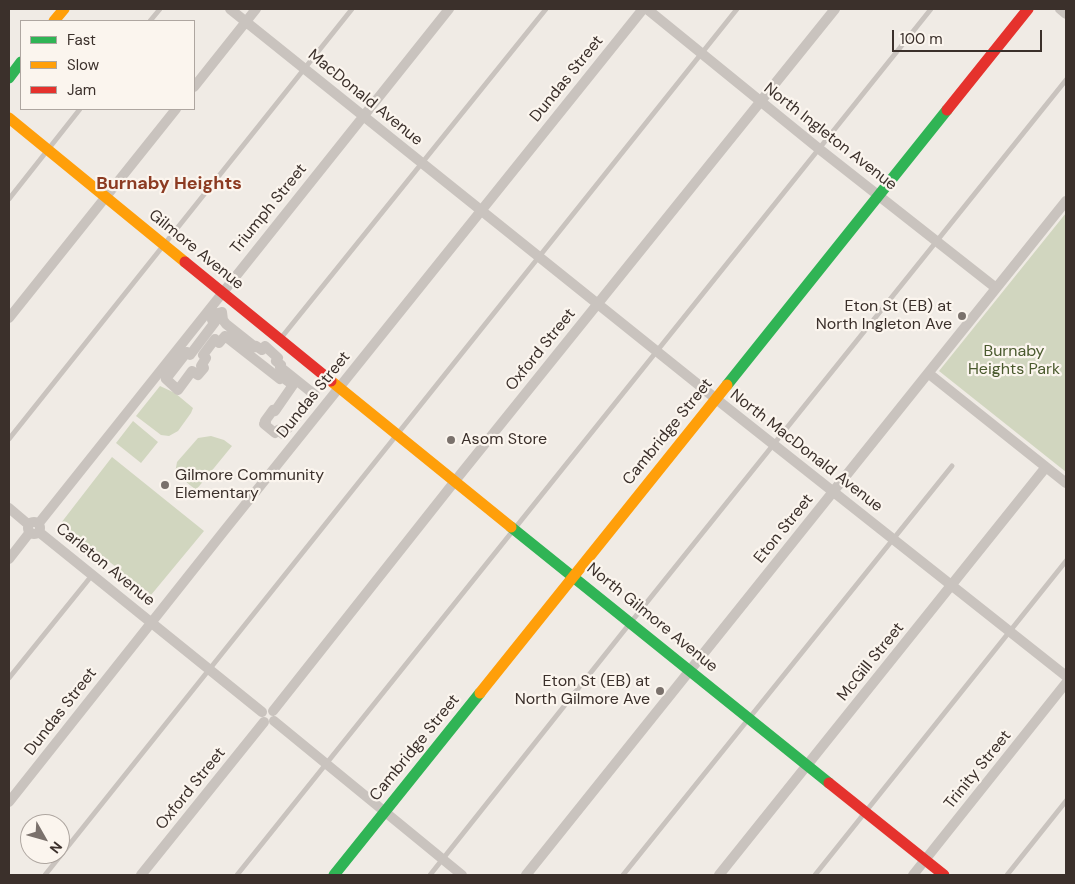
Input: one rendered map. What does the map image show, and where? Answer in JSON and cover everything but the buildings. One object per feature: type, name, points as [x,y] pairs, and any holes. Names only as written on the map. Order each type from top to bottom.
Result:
[{"type":"street","points":[[55,20],[64,9]]},
{"type":"street","name":"MacDonald Avenue","points":[[230,9],[482,210]]},
{"type":"street","points":[[195,86],[256,9]]},
{"type":"street","name":"Triumph Street","points":[[9,559],[448,9]]},
{"type":"street","name":"North Ingleton Avenue","points":[[645,9],[996,288]]},
{"type":"street","name":"Dundas Street","points":[[9,802],[339,387],[645,9]]},
{"type":"street","name":"Oxford Street","points":[[141,875],[835,9]]},
{"type":"street","name":"Cambridge Street","points":[[334,875],[1028,9]]},
{"type":"street","points":[[1060,9],[1066,14]]},
{"type":"street","points":[[9,78],[20,63]]},
{"type":"street","points":[[9,318],[175,110]]},
{"type":"street","name":"Gilmore Avenue","points":[[9,118],[339,387]]},
{"type":"street","name":"Eton Street","points":[[526,875],[1066,201]]},
{"type":"street","name":"North MacDonald Avenue","points":[[482,210],[716,399],[1066,676]]},
{"type":"street","points":[[222,312],[222,320],[226,324],[255,347],[262,350],[264,346],[278,358],[276,361],[281,365],[280,367],[315,395],[282,434],[278,430],[275,433],[264,424],[265,421],[294,386],[282,377],[280,379],[225,336],[220,342],[215,339],[203,355],[206,358],[201,366],[204,368],[198,375],[192,371],[178,390],[166,379],[187,352],[190,355],[215,322],[212,320],[218,313],[222,312]]},
{"type":"street","points":[[928,373],[1066,483]]},
{"type":"street","name":"North Gilmore Avenue","points":[[339,387],[944,875]]},
{"type":"street","name":"McGill Street","points":[[719,875],[1046,467]]},
{"type":"street","name":"Carleton Avenue","points":[[9,508],[93,574],[462,875]]},
{"type":"street","name":"Trinity Street","points":[[913,875],[1066,683]]},
{"type":"lane","points":[[151,20],[160,9]]},
{"type":"lane","points":[[9,439],[352,9]]},
{"type":"lane","points":[[280,339],[546,9]]},
{"type":"lane","points":[[45,875],[737,9]]},
{"type":"lane","points":[[237,875],[930,9]]},
{"type":"lane","points":[[430,875],[630,622],[1066,80]]},
{"type":"lane","points":[[9,199],[79,110]]},
{"type":"lane","points":[[623,875],[952,466]]},
{"type":"lane","points":[[815,875],[1066,561]]},
{"type":"lane","points":[[9,678],[93,574]]},
{"type":"lane","points":[[1007,875],[1066,801]]},
{"type":"green space","name":"Burnaby Heights Park","points":[[1066,213],[1066,472],[939,371]]},
{"type":"green space","points":[[160,386],[175,393],[193,408],[178,431],[169,436],[161,435],[136,416]]},
{"type":"green space","points":[[133,421],[158,442],[141,463],[116,443]]},
{"type":"green space","points":[[211,436],[224,440],[232,446],[196,490],[175,473],[177,462],[198,438]]},
{"type":"green space","points":[[112,457],[204,531],[151,595],[61,523]]},
{"type":"traffic: fast","points":[[9,78],[20,63]]},
{"type":"traffic: fast","points":[[727,385],[947,110]]},
{"type":"traffic: fast","points":[[511,527],[829,783]]},
{"type":"traffic: fast","points":[[334,875],[480,693]]},
{"type":"traffic: slow","points":[[55,20],[64,9]]},
{"type":"traffic: slow","points":[[9,118],[185,262]]},
{"type":"traffic: slow","points":[[331,381],[511,527]]},
{"type":"traffic: slow","points":[[480,693],[727,385]]},
{"type":"traffic: jam","points":[[947,110],[1028,9]]},
{"type":"traffic: jam","points":[[185,262],[331,381]]},
{"type":"traffic: jam","points":[[829,783],[944,875]]},
{"type":"place","name":"Eton St (EB) at North Ingleton Ave","points":[[962,316]]},
{"type":"place","name":"Asom Store","points":[[451,440]]},
{"type":"place","name":"Gilmore Community Elementary","points":[[165,485]]},
{"type":"place","name":"Eton St (EB) at North Gilmore Ave","points":[[660,691]]},
{"type":"district","name":"Burnaby Heights","points":[[169,184]]}]
